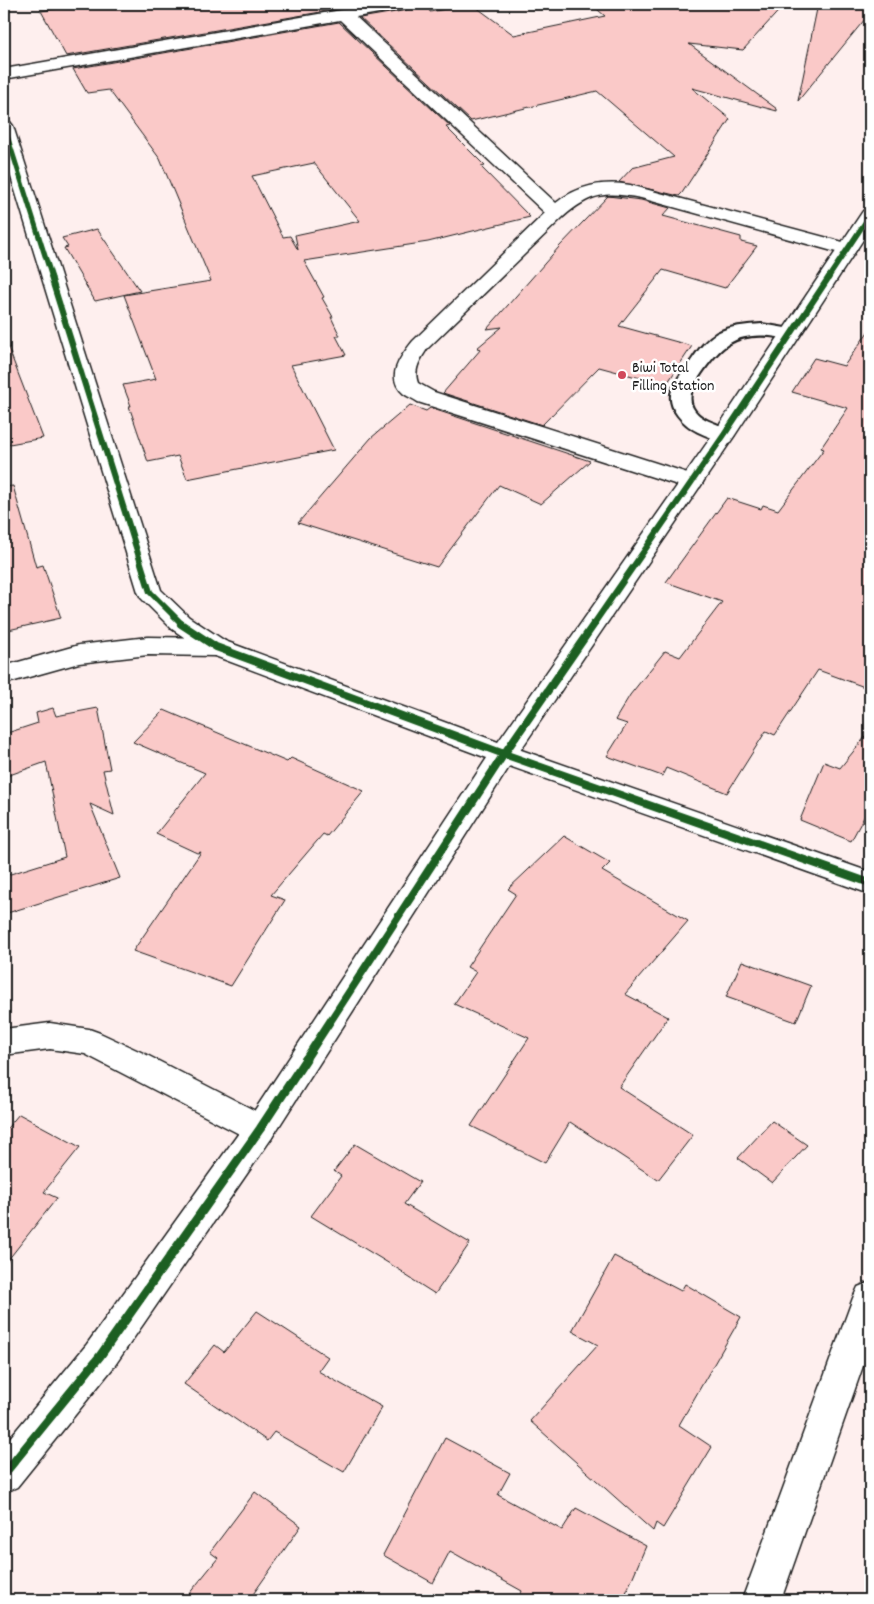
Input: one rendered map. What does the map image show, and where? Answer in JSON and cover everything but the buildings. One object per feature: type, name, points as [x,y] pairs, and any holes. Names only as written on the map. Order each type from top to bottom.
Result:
[{"type":"street","points":[[4,74],[402,4]]},
{"type":"street","points":[[343,14],[556,213]]},
{"type":"street","points":[[4,126],[150,592],[165,611],[188,630],[216,647],[504,754],[870,884]]},
{"type":"street","points":[[692,482],[426,396],[411,389],[405,375],[408,362],[420,345],[556,213],[573,198],[585,191],[614,188],[644,193],[847,249]]},
{"type":"street","points":[[4,1474],[100,1356],[260,1129],[504,754],[724,435],[870,215]]},
{"type":"street","points":[[4,675],[79,654],[148,646],[216,647]]},
{"type":"street","points":[[4,1042],[50,1036],[89,1042],[130,1061],[260,1129]]},
{"type":"street","points":[[761,1600],[869,1307]]},
{"type":"lane","points":[[724,435],[700,425],[688,416],[682,404],[681,394],[685,384],[717,341],[746,331],[763,330],[790,334]]},
{"type":"cycle path","points":[[4,126],[150,592],[173,616],[216,647],[504,754],[870,883]]},
{"type":"cycle path","points":[[4,1474],[100,1356],[260,1129],[504,754],[724,435],[870,215]]},
{"type":"place","name":"Biwi Total Filling Station","points":[[622,375]]}]
